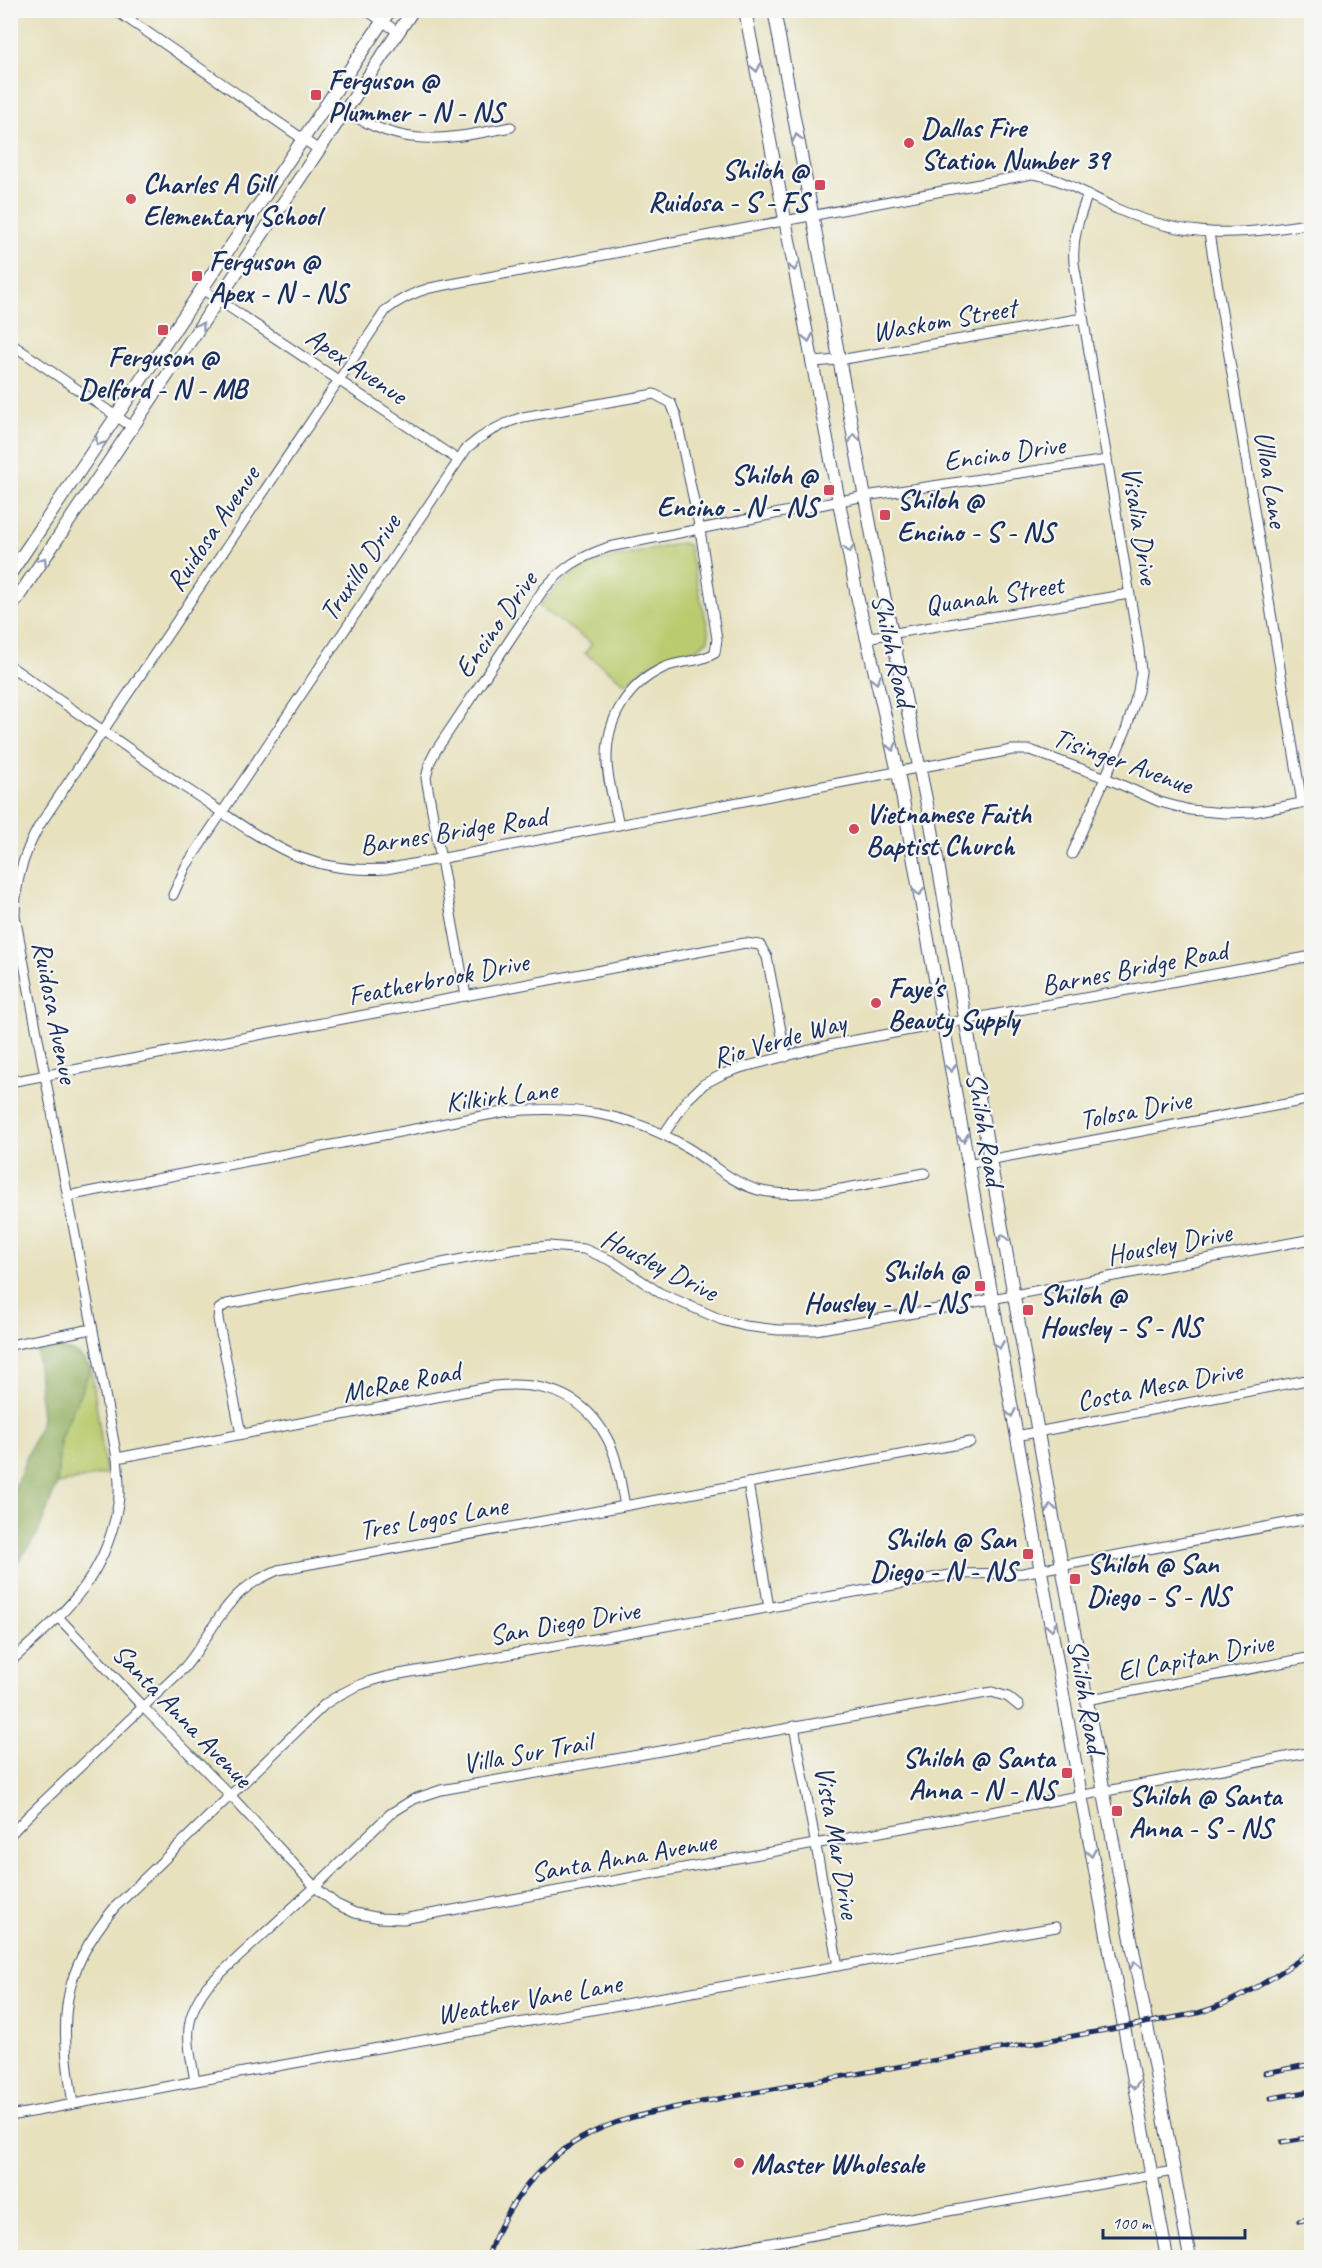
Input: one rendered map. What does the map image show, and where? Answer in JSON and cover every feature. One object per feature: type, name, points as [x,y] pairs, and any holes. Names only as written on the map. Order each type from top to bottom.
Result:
[{"type":"main road","points":[[10,574],[390,10]]},
{"type":"main road","points":[[10,609],[412,10]]},
{"type":"main road","name":"Shiloh Road","points":[[745,10],[866,638],[898,772],[1040,1570],[1167,2258]]},
{"type":"main road","name":"Shiloh Road","points":[[774,10],[865,496],[920,768],[1086,1700],[1190,2258]]},
{"type":"street","points":[[115,10],[319,150]]},
{"type":"street","points":[[366,10],[398,32]]},
{"type":"street","points":[[329,101],[345,112],[383,131],[421,139],[457,138],[511,128]]},
{"type":"street","name":"Ruidosa Avenue","points":[[10,1662],[83,1592],[111,1533],[119,1502],[117,1458],[45,1075],[15,941],[15,895],[26,850],[39,826],[102,731],[386,310],[413,293],[1032,174],[1048,176],[1146,219],[1209,233],[1276,230],[1311,223]]},
{"type":"street","name":"Visalia Drive","points":[[1072,854],[1126,730],[1138,691],[1141,672],[1073,246],[1076,228],[1088,194]]},
{"type":"street","name":"Ulloa Lane","points":[[1209,233],[1307,802]]},
{"type":"street","name":"Apex Avenue","points":[[202,289],[458,460]]},
{"type":"street","name":"Waskom Street","points":[[813,362],[839,360],[1083,318]]},
{"type":"street","points":[[10,343],[132,427]]},
{"type":"street","name":"Truxillo Drive","points":[[173,895],[186,866],[222,812],[458,460],[481,435],[503,423],[524,417],[654,394],[671,403],[676,416],[700,530]]},
{"type":"street","name":"Encino Drive","points":[[466,996],[426,778],[430,762],[543,591],[559,573],[582,557],[609,547],[865,496],[1107,460]]},
{"type":"street","points":[[619,825],[606,759],[609,728],[618,708],[631,692],[662,669],[681,662],[705,660],[715,653],[717,639],[700,530]]},
{"type":"street","name":"Quanah Street","points":[[866,638],[1130,594]]},
{"type":"street","name":"Barnes Bridge Road","points":[[10,666],[263,839],[293,855],[324,864],[363,870],[386,869],[920,768]]},
{"type":"street","name":"Tisinger Avenue","points":[[920,768],[1012,750],[1030,750],[1106,778],[1160,802],[1190,810],[1244,812],[1307,802]]},
{"type":"street","name":"Featherbrook Drive","points":[[10,1082],[745,943],[759,945],[766,957],[786,1057]]},
{"type":"street","name":"Barnes Bridge Road","points":[[965,1021],[1311,956]]},
{"type":"street","name":"Rio Verde Way","points":[[664,1134],[687,1100],[704,1084],[723,1074],[829,1045],[965,1021]]},
{"type":"street","name":"Tolosa Drive","points":[[967,1164],[1311,1099]]},
{"type":"street","name":"Kilkirk Lane","points":[[67,1196],[503,1112],[563,1108],[608,1115],[664,1134],[739,1183],[768,1191],[786,1194],[816,1192],[925,1173]]},
{"type":"street","name":"Housley Drive","points":[[241,1434],[218,1319],[219,1310],[227,1304],[524,1248],[549,1246],[584,1249],[612,1261],[660,1293],[699,1312],[745,1326],[778,1330],[815,1330],[1311,1239]]},
{"type":"street","points":[[10,1345],[92,1329]]},
{"type":"street","name":"Costa Mesa Drive","points":[[1016,1436],[1311,1379]]},
{"type":"street","name":"McRae Road","points":[[117,1458],[494,1386],[535,1385],[553,1389],[569,1397],[597,1423],[608,1439],[625,1505]]},
{"type":"street","name":"Tres Logos Lane","points":[[10,1835],[27,1816],[195,1656],[227,1606],[241,1592],[258,1579],[278,1570],[970,1442]]},
{"type":"street","points":[[748,1483],[770,1608]]},
{"type":"street","name":"San Diego Drive","points":[[73,2104],[66,2062],[65,2005],[82,1953],[96,1930],[115,1907],[325,1704],[348,1689],[368,1681],[955,1574],[1003,1574],[1040,1570],[1311,1518]]},
{"type":"street","name":"Santa Anna Avenue","points":[[58,1618],[231,1796],[315,1887],[336,1904],[355,1913],[380,1918],[403,1919],[1311,1752]]},
{"type":"street","name":"El Capitan Drive","points":[[1086,1700],[1311,1657]]},
{"type":"street","name":"Villa Sur Trail","points":[[195,2081],[188,2042],[189,2023],[195,2002],[208,1985],[315,1887],[390,1814],[414,1799],[441,1790],[992,1692],[1008,1697],[1019,1706]]},
{"type":"street","name":"Vista Mar Drive","points":[[794,1726],[838,1966]]},
{"type":"street","name":"Weather Vane Lane","points":[[10,2116],[1056,1927]]},
{"type":"street","points":[[685,2258],[1174,2171]]},
{"type":"green space","points":[[682,543],[688,545],[709,633],[708,640],[694,651],[675,654],[650,665],[626,684],[585,653],[592,644],[539,606],[565,579],[586,564]]},
{"type":"green space","points":[[56,1347],[78,1354],[91,1368],[60,1439],[57,1484],[37,1535],[11,1572],[11,1497],[42,1419],[37,1352]]},
{"type":"green space","points":[[91,1368],[106,1474],[57,1484],[60,1439]]},
{"type":"railway","points":[[487,2258],[512,2206],[536,2175],[564,2149],[594,2132],[623,2120],[710,2100],[1198,2013],[1243,1995],[1312,1951]]},
{"type":"railway","points":[[1265,2073],[1312,2064]]},
{"type":"railway","points":[[1271,2098],[1312,2091]]},
{"type":"railway","points":[[1282,2142],[1312,2137]]},
{"type":"railway","points":[[1299,2221],[1312,2218]]},
{"type":"place","name":"Ferguson @ Plummer - N - NS","points":[[316,95]]},
{"type":"place","name":"Dallas Fire Station Number 39","points":[[909,143]]},
{"type":"place","name":"Shiloh @ Ruidosa - S - FS","points":[[820,185]]},
{"type":"place","name":"Charles A Gill Elementary School","points":[[131,199]]},
{"type":"place","name":"Ferguson @ Apex - N - NS","points":[[197,276]]},
{"type":"place","name":"Ferguson @ Delford - N - MB","points":[[163,330]]},
{"type":"place","name":"Shiloh @ Encino - N - NS","points":[[829,490]]},
{"type":"place","name":"Shiloh @ Encino - S - NS","points":[[885,515]]},
{"type":"place","name":"Vietnamese Faith Baptist Church","points":[[854,829]]},
{"type":"place","name":"Faye's Beauty Supply","points":[[876,1003]]},
{"type":"place","name":"Shiloh @ Housley - N - NS","points":[[980,1286]]},
{"type":"place","name":"Shiloh @ Housley - S - NS","points":[[1028,1310]]},
{"type":"place","name":"Shiloh @ San Diego - N - NS","points":[[1028,1554]]},
{"type":"place","name":"Shiloh @ San Diego - S - NS","points":[[1075,1579]]},
{"type":"place","name":"Shiloh @ Santa Anna - N - NS","points":[[1067,1773]]},
{"type":"place","name":"Shiloh @ Santa Anna - S - NS","points":[[1117,1811]]},
{"type":"place","name":"Master Wholesale","points":[[739,2163]]}]
